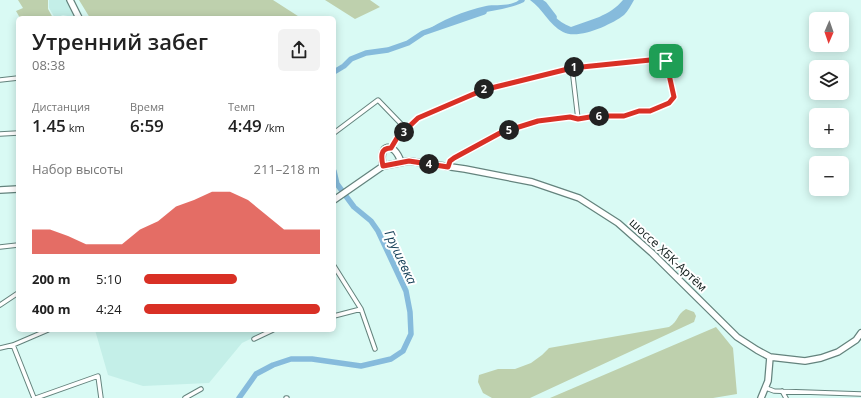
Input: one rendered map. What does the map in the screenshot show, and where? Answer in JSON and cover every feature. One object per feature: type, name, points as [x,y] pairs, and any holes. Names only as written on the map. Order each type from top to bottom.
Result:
[{"type":"main road","points":[[70,0],[78,16]]},
{"type":"main road","points":[[383,166],[381,158],[382,152],[386,148],[391,148],[397,151],[401,162]]},
{"type":"main road","name":"шоссе ХБК-Артём","points":[[336,198],[383,166],[409,161],[465,169],[532,182],[579,198],[618,223],[652,253],[737,337],[770,357],[805,361],[821,358],[838,352],[856,340],[861,333]]},
{"type":"main road","points":[[0,190],[16,189]]},
{"type":"main road","points":[[762,398],[768,381],[770,357]]},
{"type":"street","points":[[391,148],[397,138],[418,118],[483,90],[572,68],[660,59],[666,61],[674,97],[669,103],[650,111],[639,111],[624,116],[596,116],[578,119],[570,117],[538,121],[500,133],[454,158],[450,161],[448,167]]},
{"type":"street","points":[[572,68],[578,119]]},
{"type":"street","points":[[0,80],[16,78]]},
{"type":"street","points":[[336,132],[378,100],[406,129]]},
{"type":"street","points":[[0,134],[16,133]]},
{"type":"street","points":[[0,247],[16,245]]},
{"type":"street","points":[[336,269],[361,309],[375,349]]},
{"type":"street","points":[[0,305],[16,294]]},
{"type":"street","points":[[336,315],[361,309]]},
{"type":"street","points":[[0,348],[13,345],[43,332]]},
{"type":"street","points":[[254,339],[269,332]]},
{"type":"street","points":[[13,345],[35,398],[98,376],[101,398]]},
{"type":"street","points":[[766,388],[774,391],[843,396],[861,394]]},
{"type":"street","points":[[185,398],[201,389]]},
{"type":"street","points":[[782,391],[786,398]]},
{"type":"shaded area","points":[[49,0],[69,0],[76,16],[54,16],[49,8]]},
{"type":"shaded area","points":[[519,0],[525,0],[524,2],[513,6],[456,20],[422,36],[423,33],[437,24],[469,10],[486,6],[511,4]]},
{"type":"shaded area","points":[[530,0],[540,0],[558,19],[571,27],[606,14],[623,0],[634,0],[624,15],[611,23],[585,33],[569,34],[558,29]]},
{"type":"shaded area","points":[[96,332],[265,332],[242,343],[209,383],[143,386],[108,375]]},
{"type":"green space","points":[[18,0],[48,0],[48,9],[52,16],[19,16],[16,11],[23,8]]},
{"type":"green space","points":[[79,0],[273,0],[298,16],[89,16]]},
{"type":"green space","points":[[325,0],[370,0],[380,7],[355,19]]},
{"type":"green space","points":[[686,309],[694,312],[696,316],[694,322],[530,398],[492,398],[483,393],[478,382],[479,375],[498,369],[515,369],[531,363],[549,348],[669,327]]},
{"type":"green space","points":[[716,327],[733,348],[737,394],[713,398],[550,398]]},
{"type":"waterway","name":"Грушевка","points":[[538,0],[544,4],[554,17]]},
{"type":"waterway","name":"Грушевка","points":[[336,71],[351,59],[366,53],[388,50],[408,43],[423,33],[484,12]]},
{"type":"waterway","name":"Грушевка","points":[[239,398],[256,374],[273,365],[291,359],[312,359],[361,366],[391,359],[403,351],[411,334],[410,312],[406,291],[378,231],[371,221],[354,207],[337,184],[336,180]]},
{"type":"route","points":[[660,59],[666,61],[674,97],[669,103],[650,111],[639,111],[624,116],[596,116],[578,119],[570,117],[538,121],[500,133],[454,158],[450,161],[448,167],[409,161],[383,166],[381,158],[382,152],[386,148],[391,148],[397,138],[418,118],[483,90],[572,68],[660,59]]}]
